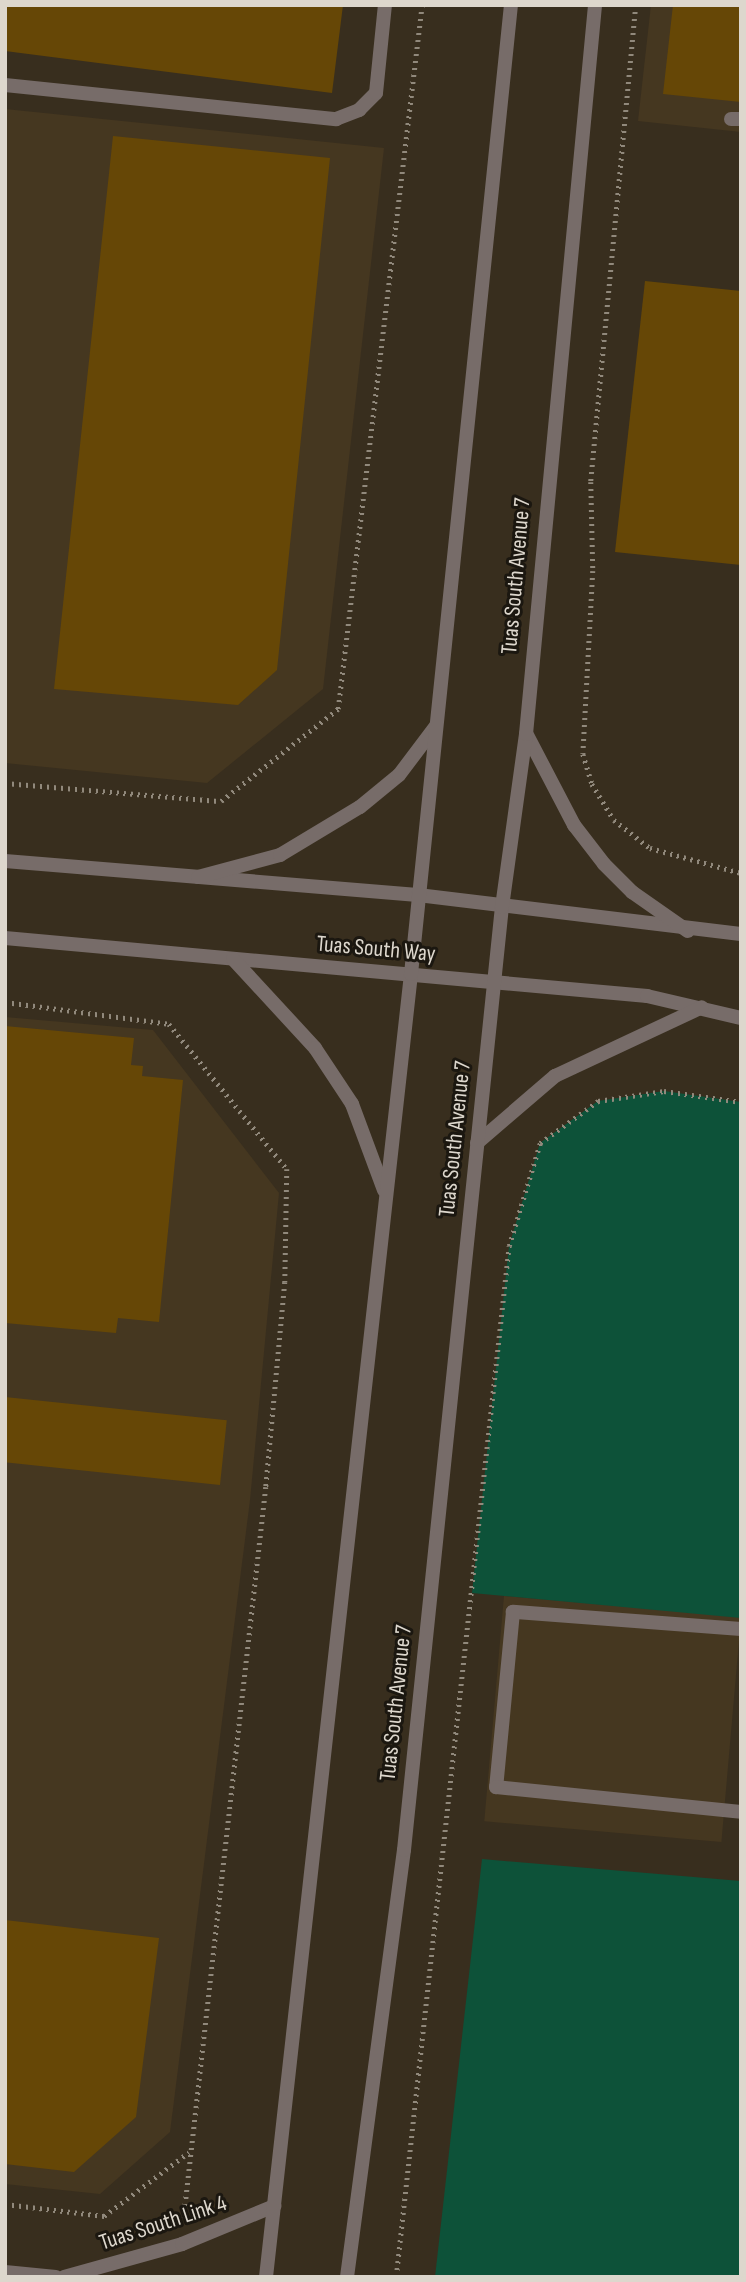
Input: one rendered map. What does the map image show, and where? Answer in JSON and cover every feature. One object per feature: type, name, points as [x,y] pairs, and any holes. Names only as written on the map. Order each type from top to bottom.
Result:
[{"type":"street","points":[[5,85],[336,118],[359,110],[376,93],[385,5]]},
{"type":"street","points":[[266,2277],[411,974],[511,5]]},
{"type":"street","name":"Tuas South Avenue 7","points":[[348,2277],[404,1850],[502,908],[526,734],[595,5]]},
{"type":"street","points":[[198,877],[280,855],[360,807],[399,775],[436,725]]},
{"type":"street","points":[[526,734],[574,825],[604,864],[632,892],[688,931]]},
{"type":"street","points":[[5,861],[418,895],[688,931],[741,934]]},
{"type":"street","name":"Tuas South Way","points":[[5,938],[647,996],[741,1018]]},
{"type":"street","points":[[233,959],[315,1048],[352,1104],[386,1195]]},
{"type":"street","points":[[477,1143],[555,1076],[702,1007]]},
{"type":"street","points":[[741,1629],[513,1612],[496,1787],[741,1812]]},
{"type":"street","name":"Tuas South Link 4","points":[[64,2277],[182,2244],[274,2206]]},
{"type":"street","points":[[5,2272],[56,2277]]},
{"type":"path","points":[[5,783],[221,801],[338,709],[422,5]]},
{"type":"path","points":[[636,5],[591,482],[593,571],[583,754],[592,784],[614,820],[650,848],[741,873]]},
{"type":"path","points":[[5,1002],[169,1024],[287,1169],[285,1282],[266,1487],[190,2151],[182,2244]]},
{"type":"path","points":[[5,2204],[104,2216],[190,2151]]},
{"type":"shaded area","points":[[651,5],[741,5],[741,132],[638,121]]},
{"type":"shaded area","points":[[5,109],[384,148],[323,689],[207,783],[5,763]]},
{"type":"shaded area","points":[[5,1017],[153,1030],[279,1193],[250,1500],[170,2132],[100,2194],[5,2184]]},
{"type":"shaded area","points":[[504,1596],[741,1617],[721,1842],[484,1821]]},
{"type":"green space","points":[[664,1091],[741,1102],[741,1618],[472,1593],[509,1246],[540,1143],[598,1101]]},
{"type":"green space","points":[[482,1859],[741,1881],[741,2277],[435,2277]]},
{"type":"building","points":[[5,5],[343,5],[332,93],[5,51]]},
{"type":"building","points":[[673,5],[741,5],[741,102],[663,94]]},
{"type":"building","points":[[113,136],[330,158],[277,670],[238,705],[54,689]]},
{"type":"building","points":[[645,281],[741,291],[741,565],[615,552]]},
{"type":"building","points":[[5,1026],[134,1038],[131,1065],[143,1066],[142,1076],[183,1080],[159,1322],[118,1318],[116,1333],[5,1323]]},
{"type":"building","points":[[5,1397],[227,1420],[220,1485],[5,1462]]},
{"type":"building","points":[[5,1920],[159,1938],[136,2117],[74,2172],[5,2164]]}]
